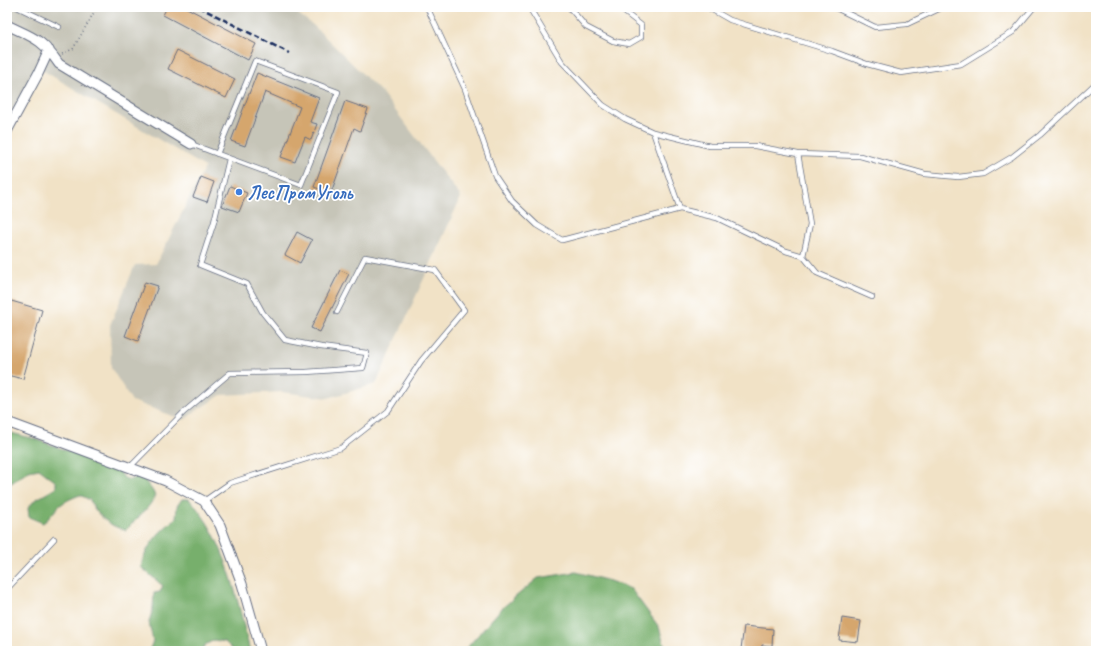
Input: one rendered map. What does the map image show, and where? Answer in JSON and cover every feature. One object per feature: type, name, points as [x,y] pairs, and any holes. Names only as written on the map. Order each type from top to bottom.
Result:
[{"type":"street","points":[[7,25],[38,40],[49,50],[59,64],[191,144]]},
{"type":"street","points":[[7,131],[38,74],[49,50]]},
{"type":"street","points":[[7,422],[166,481],[204,501],[220,525],[242,584],[261,651]]},
{"type":"lane","points":[[17,7],[59,27]]},
{"type":"lane","points":[[427,7],[465,89],[495,176],[512,201],[537,225],[562,240],[680,209],[717,218],[786,251],[803,256],[818,273],[872,297]]},
{"type":"lane","points":[[529,7],[562,62],[603,105],[625,120],[653,132],[710,146],[755,146],[798,154],[860,156],[932,174],[958,177],[983,174],[1012,157],[1040,135],[1096,83]]},
{"type":"lane","points":[[570,7],[586,27],[613,41],[629,44],[641,37],[640,25],[618,7]]},
{"type":"lane","points":[[707,7],[730,20],[832,51],[866,64],[901,73],[961,64],[1013,32],[1034,7]]},
{"type":"lane","points":[[834,7],[875,27],[907,24],[943,7]]},
{"type":"lane","points":[[191,144],[217,154],[230,159],[301,185],[338,92],[255,61],[217,154]]},
{"type":"lane","points":[[653,132],[680,209]]},
{"type":"lane","points":[[798,154],[810,224],[803,256]]},
{"type":"lane","points":[[129,468],[184,412],[230,373],[306,372],[363,368],[367,353],[321,347],[285,340],[263,313],[247,284],[200,265],[214,222],[230,159]]},
{"type":"lane","points":[[204,501],[230,483],[340,448],[388,411],[421,361],[464,310],[435,270],[365,257],[337,312]]},
{"type":"lane","points":[[7,589],[54,540]]},
{"type":"path","points":[[49,50],[62,54],[73,49],[97,7]]},
{"type":"shaded area","points":[[7,7],[289,7],[313,25],[382,93],[461,197],[376,384],[328,398],[282,392],[221,395],[184,420],[132,401],[111,368],[110,325],[135,265],[156,264],[205,167],[37,67],[7,122]]},
{"type":"green space","points":[[7,432],[35,439],[101,463],[119,471],[124,478],[130,480],[137,477],[144,479],[155,496],[146,510],[126,530],[114,526],[104,520],[96,511],[90,500],[80,495],[61,504],[43,523],[29,517],[28,508],[35,500],[56,488],[56,482],[39,469],[29,471],[7,486]]},
{"type":"green space","points":[[182,499],[189,499],[202,515],[213,532],[222,551],[235,591],[250,651],[234,651],[225,642],[214,640],[205,645],[201,651],[149,651],[153,641],[149,622],[153,608],[154,593],[160,592],[163,586],[141,567],[146,552],[154,540],[164,528],[176,518],[177,506]]},
{"type":"green space","points":[[576,572],[610,581],[631,589],[659,627],[666,651],[464,651],[501,609],[538,578]]},
{"type":"building","points":[[167,7],[185,7],[256,44],[248,60],[163,15]]},
{"type":"building","points":[[177,50],[235,79],[226,98],[168,69]]},
{"type":"building","points":[[257,73],[319,98],[310,122],[317,124],[311,140],[305,137],[295,162],[281,157],[300,107],[265,92],[245,146],[231,141]]},
{"type":"building","points":[[345,101],[368,109],[360,131],[354,128],[331,193],[314,187]]},
{"type":"building","points":[[201,177],[214,182],[207,202],[193,197]]},
{"type":"building","points":[[230,186],[247,193],[239,212],[222,206]]},
{"type":"building","points":[[297,232],[312,240],[300,263],[285,255]]},
{"type":"building","points":[[340,270],[349,274],[320,332],[311,328]]},
{"type":"building","points":[[145,282],[158,286],[138,341],[125,336]]},
{"type":"building","points":[[8,300],[42,310],[23,379],[7,375]]},
{"type":"building","points":[[842,618],[861,621],[858,642],[839,640]]},
{"type":"building","points":[[744,626],[773,629],[772,646],[762,645],[761,651],[741,649]]},
{"type":"railway","points":[[199,7],[289,53]]},
{"type":"place","name":"ЛесПромУголь","points":[[239,192]]}]
